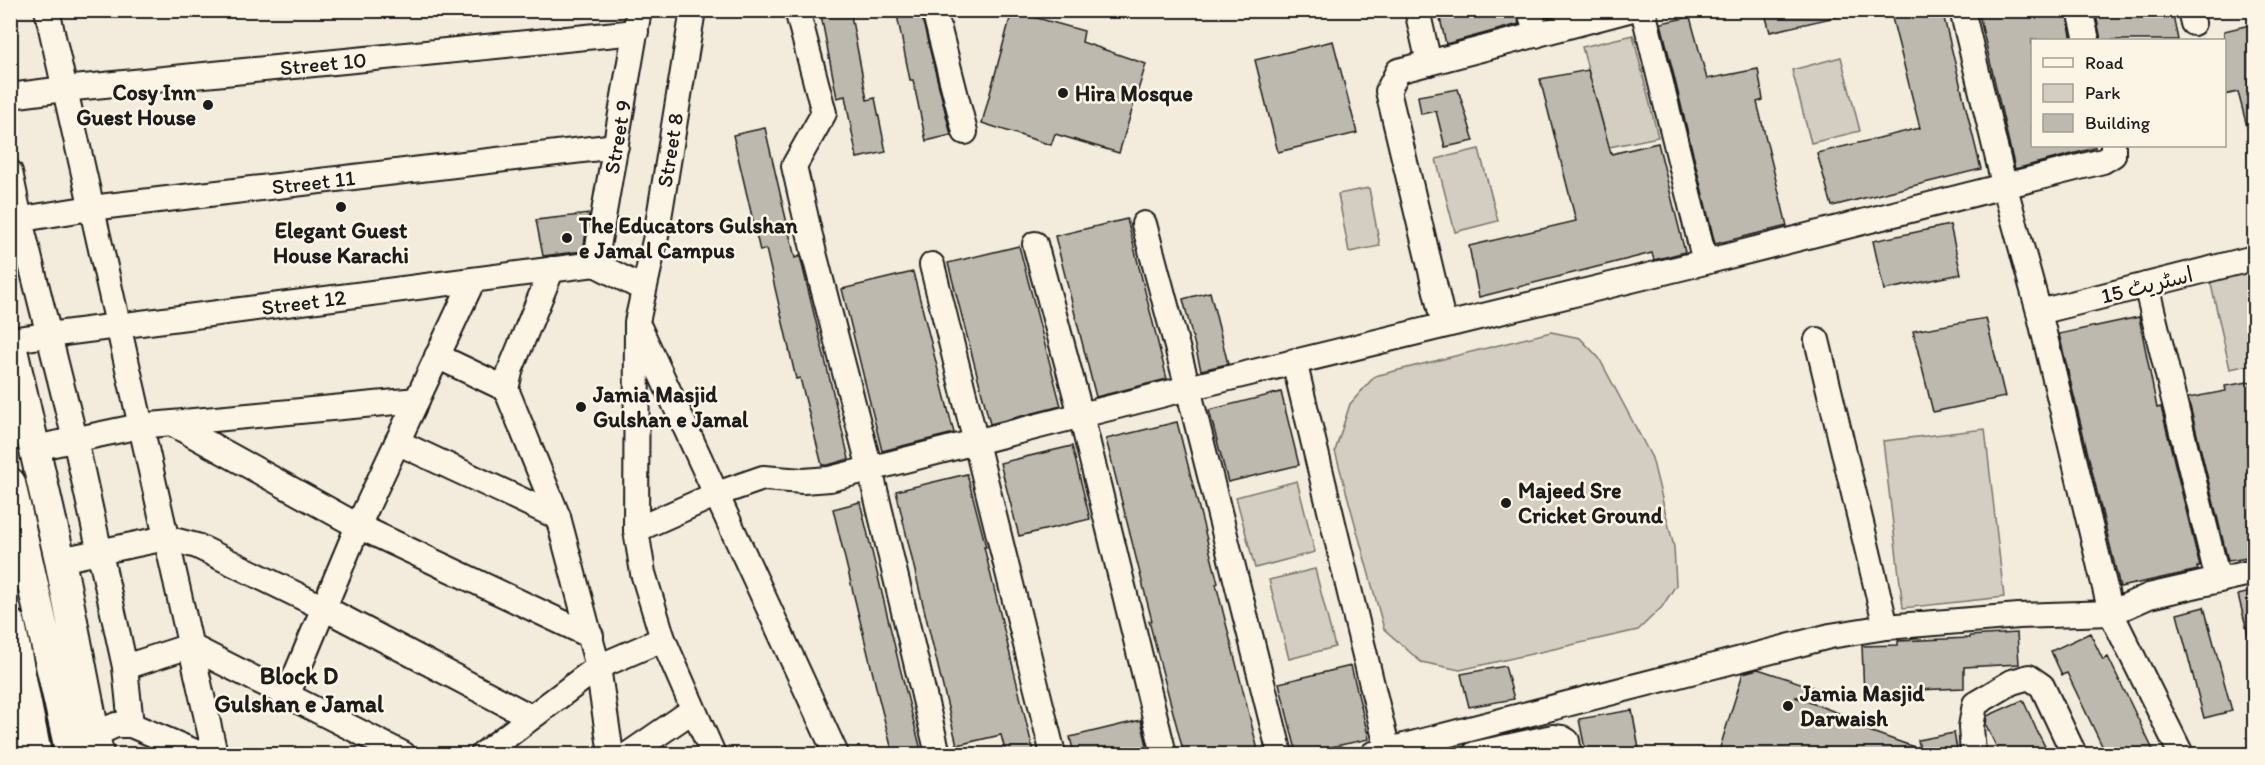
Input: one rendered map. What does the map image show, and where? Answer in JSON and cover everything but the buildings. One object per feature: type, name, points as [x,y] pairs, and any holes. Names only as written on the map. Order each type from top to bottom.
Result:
[{"type":"main road","points":[[10,340],[60,560],[95,745]]},
{"type":"main road","points":[[10,483],[71,754]]},
{"type":"main road","points":[[10,624],[36,754]]},
{"type":"street","points":[[46,10],[215,754]]},
{"type":"street","name":"Street 8","points":[[693,10],[656,236],[637,322],[636,530],[643,573],[663,639],[713,754]]},
{"type":"street","points":[[797,10],[824,113],[794,166],[938,754]]},
{"type":"street","points":[[934,10],[965,132]]},
{"type":"street","points":[[1417,10],[1429,63]]},
{"type":"street","points":[[1530,10],[1536,35]]},
{"type":"street","points":[[1444,325],[1388,91],[1398,71],[1629,10]]},
{"type":"street","points":[[1643,10],[1705,262]]},
{"type":"street","points":[[1962,10],[2004,184],[2039,312],[2111,613],[2181,754]]},
{"type":"street","points":[[2080,10],[2087,39]]},
{"type":"street","name":"Street 10","points":[[10,96],[637,21]]},
{"type":"street","name":"Street 9","points":[[595,264],[637,21]]},
{"type":"street","name":"Street 11","points":[[15,221],[91,208],[616,146]]},
{"type":"street","points":[[636,530],[717,494],[763,478],[803,481],[830,479],[1294,361],[1705,262],[2103,160],[2113,155],[2114,147]]},
{"type":"street","points":[[10,172],[15,221],[51,334],[125,667],[131,725]]},
{"type":"street","points":[[1144,224],[1188,388],[1280,754]]},
{"type":"street","points":[[1035,244],[1081,415],[1164,754]]},
{"type":"street","name":"اسٹریٹ 15","points":[[2039,312],[2254,258]]},
{"type":"street","points":[[595,264],[644,289]]},
{"type":"street","name":"Street 12","points":[[10,340],[595,264]]},
{"type":"street","points":[[932,265],[1053,754]]},
{"type":"street","points":[[552,269],[511,368],[506,389],[558,517],[598,667],[611,754]]},
{"type":"street","points":[[287,696],[358,526],[473,280]]},
{"type":"street","points":[[2146,285],[2218,580]]},
{"type":"street","points":[[637,322],[836,754]]},
{"type":"street","points":[[1817,340],[1886,627]]},
{"type":"street","points":[[437,356],[506,389]]},
{"type":"street","points":[[1294,361],[1381,753],[1830,636],[1886,627],[2019,616],[2111,613],[2149,596],[2254,572]]},
{"type":"street","points":[[35,448],[140,426],[417,400]]},
{"type":"street","points":[[173,424],[358,526],[591,636]]},
{"type":"street","points":[[397,442],[558,517]]},
{"type":"street","points":[[60,560],[166,538],[197,546],[324,608],[531,717]]},
{"type":"street","points":[[483,754],[598,667],[663,639]]},
{"type":"street","points":[[125,667],[190,646],[403,754]]},
{"type":"street","points":[[1973,754],[1971,727],[1975,704],[2012,682],[2029,677],[2042,686],[2074,754]]},
{"type":"street","points":[[629,754],[693,710]]},
{"type":"street","points":[[95,745],[116,725],[131,725],[200,754]]},
{"type":"street","points":[[1474,754],[1553,737],[1567,741],[1569,754]]},
{"type":"green space","points":[[1633,35],[1658,137],[1609,147],[1582,47]]},
{"type":"green space","points":[[1841,57],[1860,131],[1811,143],[1792,70]]},
{"type":"green space","points":[[1479,149],[1498,221],[1455,232],[1436,159]]},
{"type":"green space","points":[[1369,188],[1380,246],[1349,252],[1338,194]]},
{"type":"green space","points":[[2254,270],[2254,364],[2230,369],[2210,280]]},
{"type":"green space","name":"Majeed Sre Cricket Ground","points":[[1551,332],[1580,338],[1599,358],[1652,458],[1674,547],[1676,585],[1662,607],[1638,630],[1460,670],[1421,662],[1384,629],[1335,451],[1350,404],[1375,376]]},
{"type":"green space","points":[[1985,429],[2004,597],[1903,608],[1883,441]]},
{"type":"green space","points":[[1297,481],[1315,552],[1255,568],[1236,497]]},
{"type":"green space","points":[[1315,569],[1335,647],[1289,659],[1269,580]]},
{"type":"place","name":"Hira Mosque","points":[[1063,93]]},
{"type":"place","name":"Cosy Inn Guest House","points":[[208,105]]},
{"type":"place","name":"Elegant Guest House Karachi","points":[[341,207]]},
{"type":"place","name":"The Educators Gulshan e Jamal Campus","points":[[567,238]]},
{"type":"place","name":"Jamia Masjid Gulshan e Jamal","points":[[581,407]]},
{"type":"place","name":"Majeed Sre Cricket Ground","points":[[1506,503]]},
{"type":"place","name":"Jamia Masjid Darwaish","points":[[1788,706]]},
{"type":"district","name":"Block D Gulshan e Jamal","points":[[299,689]]}]
